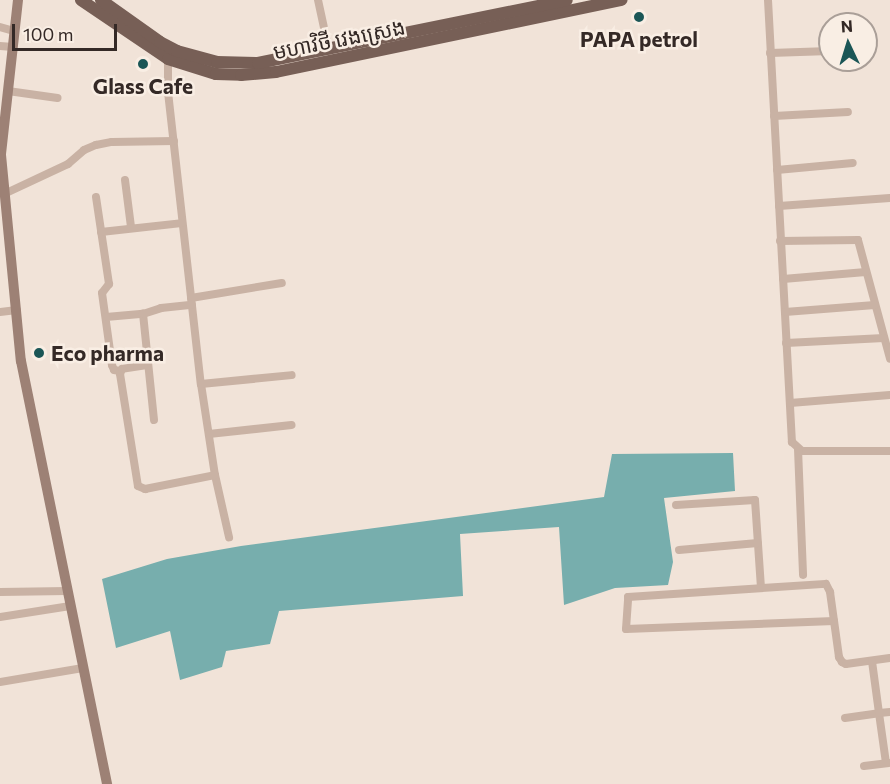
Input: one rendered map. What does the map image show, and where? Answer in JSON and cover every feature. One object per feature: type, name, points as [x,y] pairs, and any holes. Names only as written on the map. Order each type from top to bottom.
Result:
[{"type":"main road","name":"មហាវិថី វេងស្រេង","points":[[81,0],[168,59],[216,74],[241,75],[276,72],[521,5],[567,0]]},
{"type":"main road","name":"មហាវិថី វេងស្រេង","points":[[101,0],[160,42],[206,60],[258,63],[330,56],[622,0]]},
{"type":"street","points":[[18,0],[1,155],[2,189],[21,361],[107,784]]},
{"type":"street","points":[[318,0],[330,56]]},
{"type":"street","points":[[768,0],[792,442],[798,449],[803,576]]},
{"type":"street","points":[[0,27],[14,31]]},
{"type":"street","points":[[0,46],[13,47]]},
{"type":"street","points":[[770,53],[818,51]]},
{"type":"street","points":[[168,59],[168,92],[201,384],[215,475],[229,537]]},
{"type":"street","points":[[8,91],[58,98]]},
{"type":"street","points":[[774,116],[848,112]]},
{"type":"street","points":[[2,189],[68,164],[84,150],[96,145],[112,142],[174,141]]},
{"type":"street","points":[[777,170],[853,163]]},
{"type":"street","points":[[125,180],[131,227]]},
{"type":"street","points":[[96,197],[109,284],[102,293],[111,365],[114,370],[120,371],[147,365]]},
{"type":"street","points":[[779,206],[890,198]]},
{"type":"street","points":[[101,232],[182,223]]},
{"type":"street","points":[[780,242],[853,238],[858,240],[890,359]]},
{"type":"street","points":[[783,279],[866,272]]},
{"type":"street","points":[[106,317],[143,314],[155,309],[282,283]]},
{"type":"street","points":[[785,312],[875,305]]},
{"type":"street","points":[[0,312],[17,310]]},
{"type":"street","points":[[143,314],[154,420]]},
{"type":"street","points":[[786,343],[884,338]]},
{"type":"street","points":[[120,371],[140,489],[215,475]]},
{"type":"street","points":[[201,384],[292,375]]},
{"type":"street","points":[[790,403],[890,395]]},
{"type":"street","points":[[209,434],[292,425]]},
{"type":"street","points":[[798,449],[890,451]]},
{"type":"street","points":[[676,505],[753,498],[760,588]]},
{"type":"street","points":[[679,550],[758,543]]},
{"type":"street","points":[[834,621],[626,629],[628,597],[826,585],[829,587],[842,662],[846,664],[890,658]]},
{"type":"street","points":[[0,592],[67,591]]},
{"type":"street","points":[[0,617],[70,606]]},
{"type":"street","points":[[864,766],[888,763],[872,661]]},
{"type":"street","points":[[0,682],[83,668]]},
{"type":"street","points":[[845,718],[890,712]]},
{"type":"water","points":[[733,453],[735,491],[664,498],[673,562],[668,585],[615,588],[564,605],[559,527],[460,534],[463,596],[279,611],[270,644],[226,651],[222,667],[180,680],[170,631],[116,648],[102,579],[167,559],[241,546],[604,497],[612,454]]},
{"type":"place","name":"PAPA petrol","points":[[639,17]]},
{"type":"place","name":"Glass Cafe","points":[[143,64]]},
{"type":"place","name":"Eco pharma","points":[[39,353]]}]
